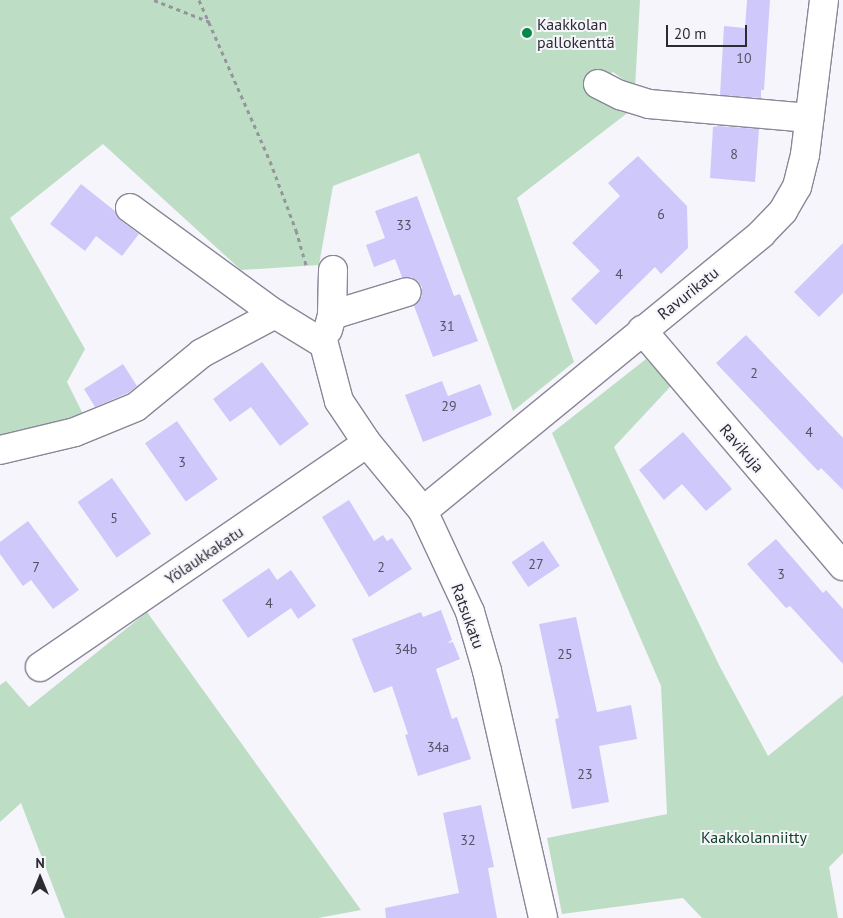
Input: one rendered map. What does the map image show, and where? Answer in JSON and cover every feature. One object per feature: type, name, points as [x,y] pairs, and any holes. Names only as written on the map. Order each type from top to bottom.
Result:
[{"type":"street","name":"Ravurikatu","points":[[423,511],[761,234],[783,210],[797,187],[805,156],[824,0]]},
{"type":"street","points":[[598,84],[620,96],[649,104],[809,118]]},
{"type":"street","points":[[130,208],[275,314],[324,344],[332,315],[321,272]]},
{"type":"street","points":[[332,315],[407,292]]},
{"type":"street","points":[[0,450],[74,432],[136,407],[202,353],[275,314]]},
{"type":"street","name":"Ravikuja","points":[[642,330],[843,566]]},
{"type":"street","name":"Ratsukatu","points":[[324,344],[339,401],[367,443],[423,511],[470,612],[487,671],[543,918]]},
{"type":"street","name":"Yölaukkakatu","points":[[40,667],[367,443]]},
{"type":"path","points":[[154,0],[210,22]]},
{"type":"path","points":[[199,0],[270,161],[296,230],[321,272]]},
{"type":"green space","points":[[0,0],[640,0],[635,88],[613,72],[598,84],[630,111],[517,198],[574,362],[513,411],[419,153],[333,186],[319,265],[241,270],[103,144],[10,218],[85,349],[67,382],[83,414],[67,423],[0,441]]},
{"type":"green space","name":"Kaakkolanniitty","points":[[646,359],[671,386],[614,447],[719,665],[768,756],[843,695],[843,853],[829,867],[838,918],[702,918],[683,898],[562,914],[547,838],[667,814],[661,686],[552,433]]},
{"type":"green space","points":[[147,612],[361,910],[318,918],[65,918],[21,803],[0,822],[0,685],[6,681],[29,707]]},
{"type":"building","points":[[747,0],[770,0],[764,90],[761,90],[761,98],[720,95],[724,26],[745,28]]},
{"type":"building","points":[[713,127],[759,129],[755,182],[710,178]]},
{"type":"building","points":[[638,156],[687,206],[688,248],[661,274],[655,267],[596,325],[571,299],[600,271],[572,243],[620,196],[608,183]]},
{"type":"building","points":[[81,184],[115,211],[120,220],[139,234],[122,256],[96,236],[85,251],[50,224]]},
{"type":"building","points":[[417,196],[454,296],[460,294],[478,341],[433,357],[414,306],[422,296],[422,287],[418,281],[411,277],[402,277],[395,259],[374,267],[366,245],[385,238],[375,211]]},
{"type":"building","points":[[843,243],[843,293],[819,317],[794,292]]},
{"type":"building","points":[[746,335],[843,438],[843,490],[821,468],[818,471],[716,363]]},
{"type":"building","points":[[262,362],[309,424],[280,446],[251,407],[230,422],[213,399]]},
{"type":"building","points":[[123,364],[137,386],[128,393],[95,407],[84,389]]},
{"type":"building","points":[[442,381],[448,396],[480,384],[492,415],[423,442],[405,395]]},
{"type":"building","points":[[177,421],[218,479],[186,502],[145,443]]},
{"type":"building","points":[[683,432],[732,489],[706,511],[682,484],[664,500],[639,470]]},
{"type":"building","points":[[112,478],[151,534],[117,558],[78,502]]},
{"type":"building","points":[[349,500],[374,541],[383,535],[387,541],[392,538],[412,569],[369,597],[322,517]]},
{"type":"building","points":[[28,521],[79,590],[53,609],[31,580],[23,586],[0,554],[0,542]]},
{"type":"building","points":[[776,539],[823,593],[826,590],[843,609],[843,664],[790,606],[786,608],[747,564]]},
{"type":"building","points":[[543,541],[560,566],[528,587],[511,562]]},
{"type":"building","points":[[269,568],[277,580],[291,570],[316,606],[298,619],[291,608],[248,638],[222,600]]},
{"type":"building","points":[[441,610],[452,640],[447,643],[453,642],[460,659],[436,669],[452,719],[457,717],[471,759],[418,776],[405,735],[408,734],[392,686],[374,693],[352,639],[421,612],[423,617]]},
{"type":"building","points":[[576,617],[597,712],[631,705],[637,739],[599,746],[609,802],[572,809],[555,719],[559,718],[539,624]]},
{"type":"building","points":[[481,805],[494,867],[488,868],[497,918],[386,918],[385,908],[459,893],[443,813]]},
{"type":"place","name":"Kaakkolan pallokenttä","points":[[527,33]]}]
